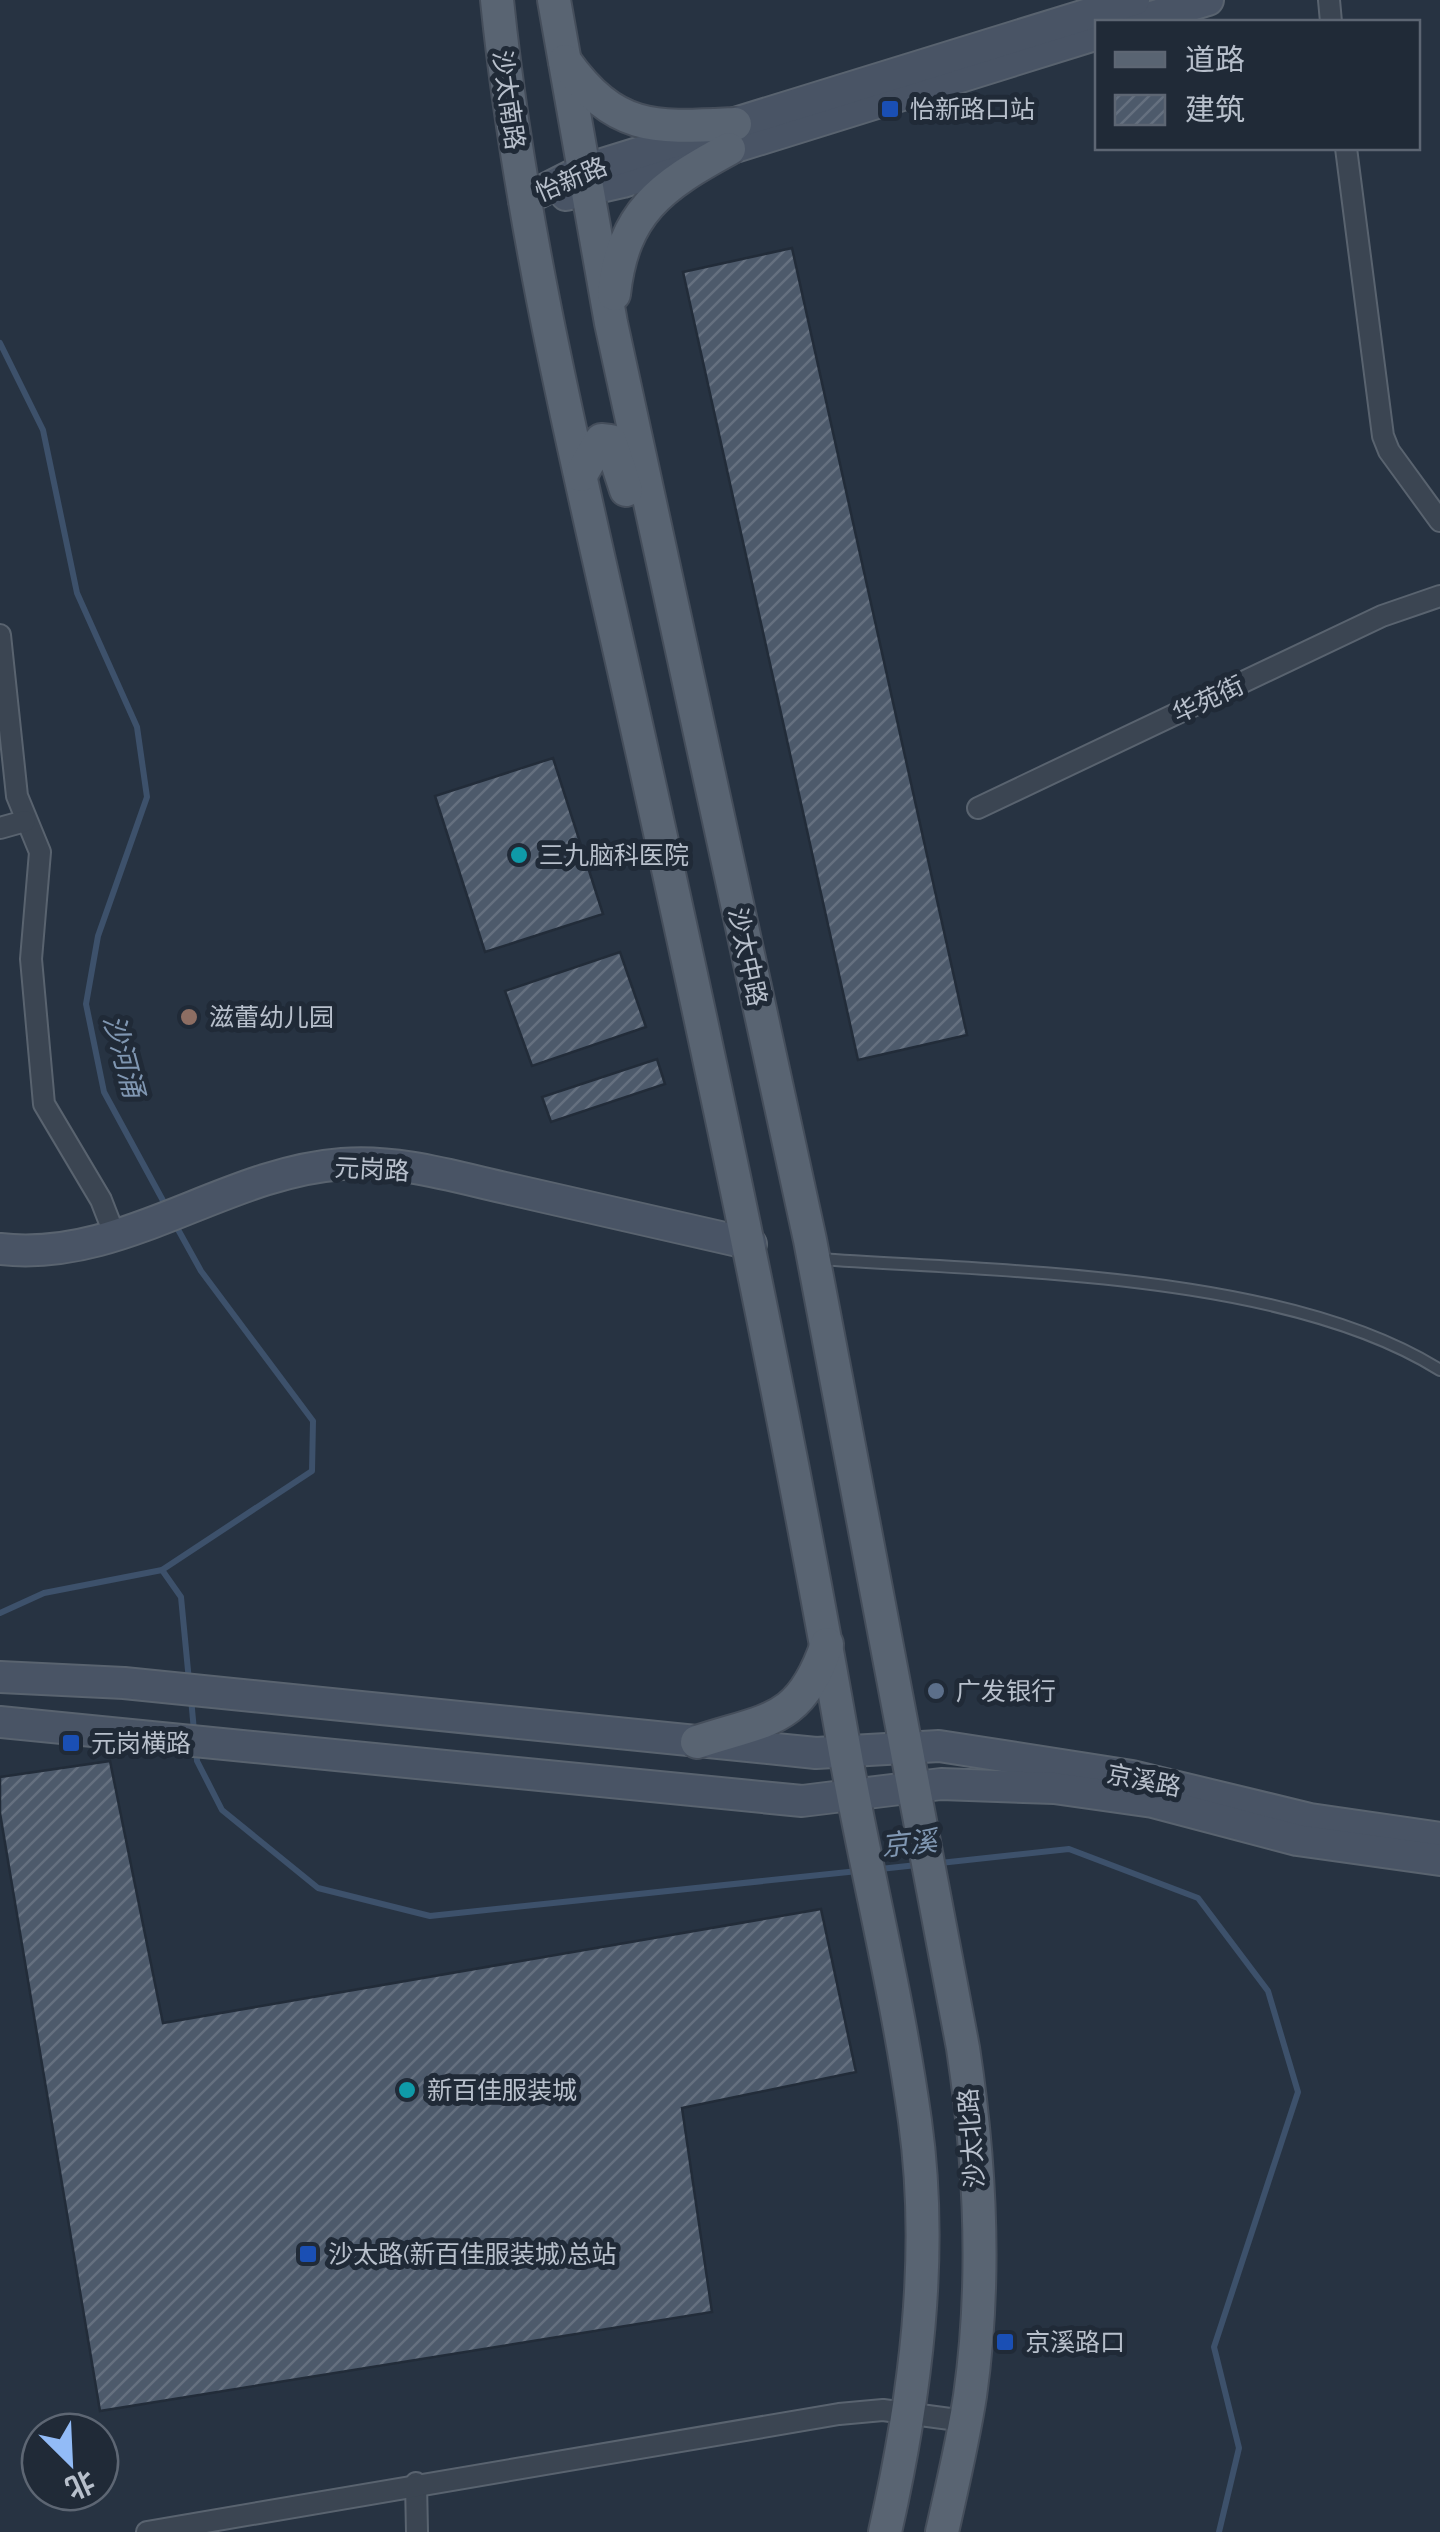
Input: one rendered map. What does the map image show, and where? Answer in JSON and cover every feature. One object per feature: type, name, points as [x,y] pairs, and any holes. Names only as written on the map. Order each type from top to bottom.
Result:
[{"type":"main road","name":"沙太南路","points":[[496,0],[524,200]]},
{"type":"main road","points":[[554,0],[585,181]]},
{"type":"main road","name":"怡新路","points":[[732,136],[1134,0]]},
{"type":"main road","points":[[1143,20],[1208,0]]},
{"type":"main road","name":"怡新路","points":[[524,200],[732,136],[1095,35]]},
{"type":"main road","points":[[560,38],[564,60],[618,114],[638,124],[732,136]]},
{"type":"main road","points":[[611,323],[621,250],[638,215],[732,136]]},
{"type":"main road","name":"沙太中路","points":[[585,181],[611,323],[814,1258],[906,1746]]},
{"type":"main road","points":[[524,200],[751,1244],[829,1640],[846,1752],[916,2126],[922,2224],[919,2328],[885,2532]]},
{"type":"main road","points":[[581,475],[594,446],[600,440],[610,441],[632,512],[658,544]]},
{"type":"main road","name":"元岗路","points":[[0,1249],[62,1251],[126,1232],[285,1172],[375,1164],[441,1174],[751,1244]]},
{"type":"main road","points":[[698,1742],[761,1723],[794,1705],[814,1680],[829,1640]]},
{"type":"main road","points":[[1,1677],[124,1683],[698,1742],[846,1752]]},
{"type":"main road","points":[[0,1722],[802,1801],[855,1796]]},
{"type":"main road","points":[[533,1772],[598,1760],[601,1745],[590,1728]]},
{"type":"main road","name":"沙太北路","points":[[906,1746],[966,2064],[974,2146],[977,2291],[965,2421],[942,2532]]},
{"type":"main road","name":"京溪路","points":[[846,1752],[939,1746],[1132,1776],[1310,1819],[1440,1838]]},
{"type":"main road","name":"京溪路","points":[[855,1796],[914,1788],[997,1785],[1110,1794],[1297,1840],[1440,1860]]},
{"type":"street","points":[[1346,150],[1383,436],[1388,451],[1440,521]]},
{"type":"street","name":"华苑街","points":[[978,808],[1382,616],[1440,596]]},
{"type":"street","points":[[0,635],[18,796],[40,852],[31,960],[44,1104],[101,1200],[126,1232]]},
{"type":"street","points":[[0,828],[25,821]]},
{"type":"street","points":[[147,2532],[754,2425],[839,2414],[908,2412],[965,2421]]},
{"type":"street","points":[[416,2483],[417,2532]]},
{"type":"lane","points":[[814,1258],[1211,1292],[1371,1336],[1440,1370]]},
{"type":"building","points":[[792,248],[967,1035],[858,1060],[683,272]]},
{"type":"building","name":"三九脑科医院","points":[[553,758],[603,914],[485,952],[435,796]]},
{"type":"building","points":[[620,952],[646,1027],[532,1066],[505,991]]},
{"type":"building","points":[[657,1059],[665,1084],[551,1122],[542,1097]]},
{"type":"building","name":"新百佳服装城","points":[[110,1761],[163,2023],[821,1909],[856,2072],[682,2108],[712,2312],[100,2411],[0,1813],[0,1777]]},
{"type":"waterway","name":"沙河涌","points":[[0,343],[43,430],[77,593],[137,727],[147,797],[98,936],[86,1004],[104,1092],[167,1208]]},
{"type":"waterway","name":"沙河涌","points":[[0,1613],[44,1593],[162,1570],[312,1471],[313,1421],[201,1271],[175,1224]]},
{"type":"waterway","name":"京溪","points":[[162,1570],[181,1597],[189,1681]]},
{"type":"waterway","name":"京溪","points":[[191,1698],[194,1731]]},
{"type":"waterway","name":"京溪","points":[[196,1748],[197,1761],[222,1810],[318,1888],[430,1916],[858,1871]]},
{"type":"waterway","name":"京溪","points":[[940,1863],[1069,1849],[1198,1898],[1268,1991],[1298,2092],[1214,2347],[1239,2448],[1219,2532]]},
{"type":"waterway","name":"京溪","points":[[880,1869],[917,1865]]},
{"type":"place","name":"怡新路口站","points":[[890,109]]},
{"type":"place","name":"三九脑科医院","points":[[519,855]]},
{"type":"place","name":"滋蕾幼儿园","points":[[189,1017]]},
{"type":"place","name":"广发银行","points":[[936,1691]]},
{"type":"place","name":"元岗横路","points":[[71,1743]]},
{"type":"place","name":"新百佳服装城","points":[[407,2090]]},
{"type":"place","name":"沙太路(新百佳服装城)总站","points":[[308,2254]]},
{"type":"place","name":"京溪路口","points":[[1005,2342]]}]
